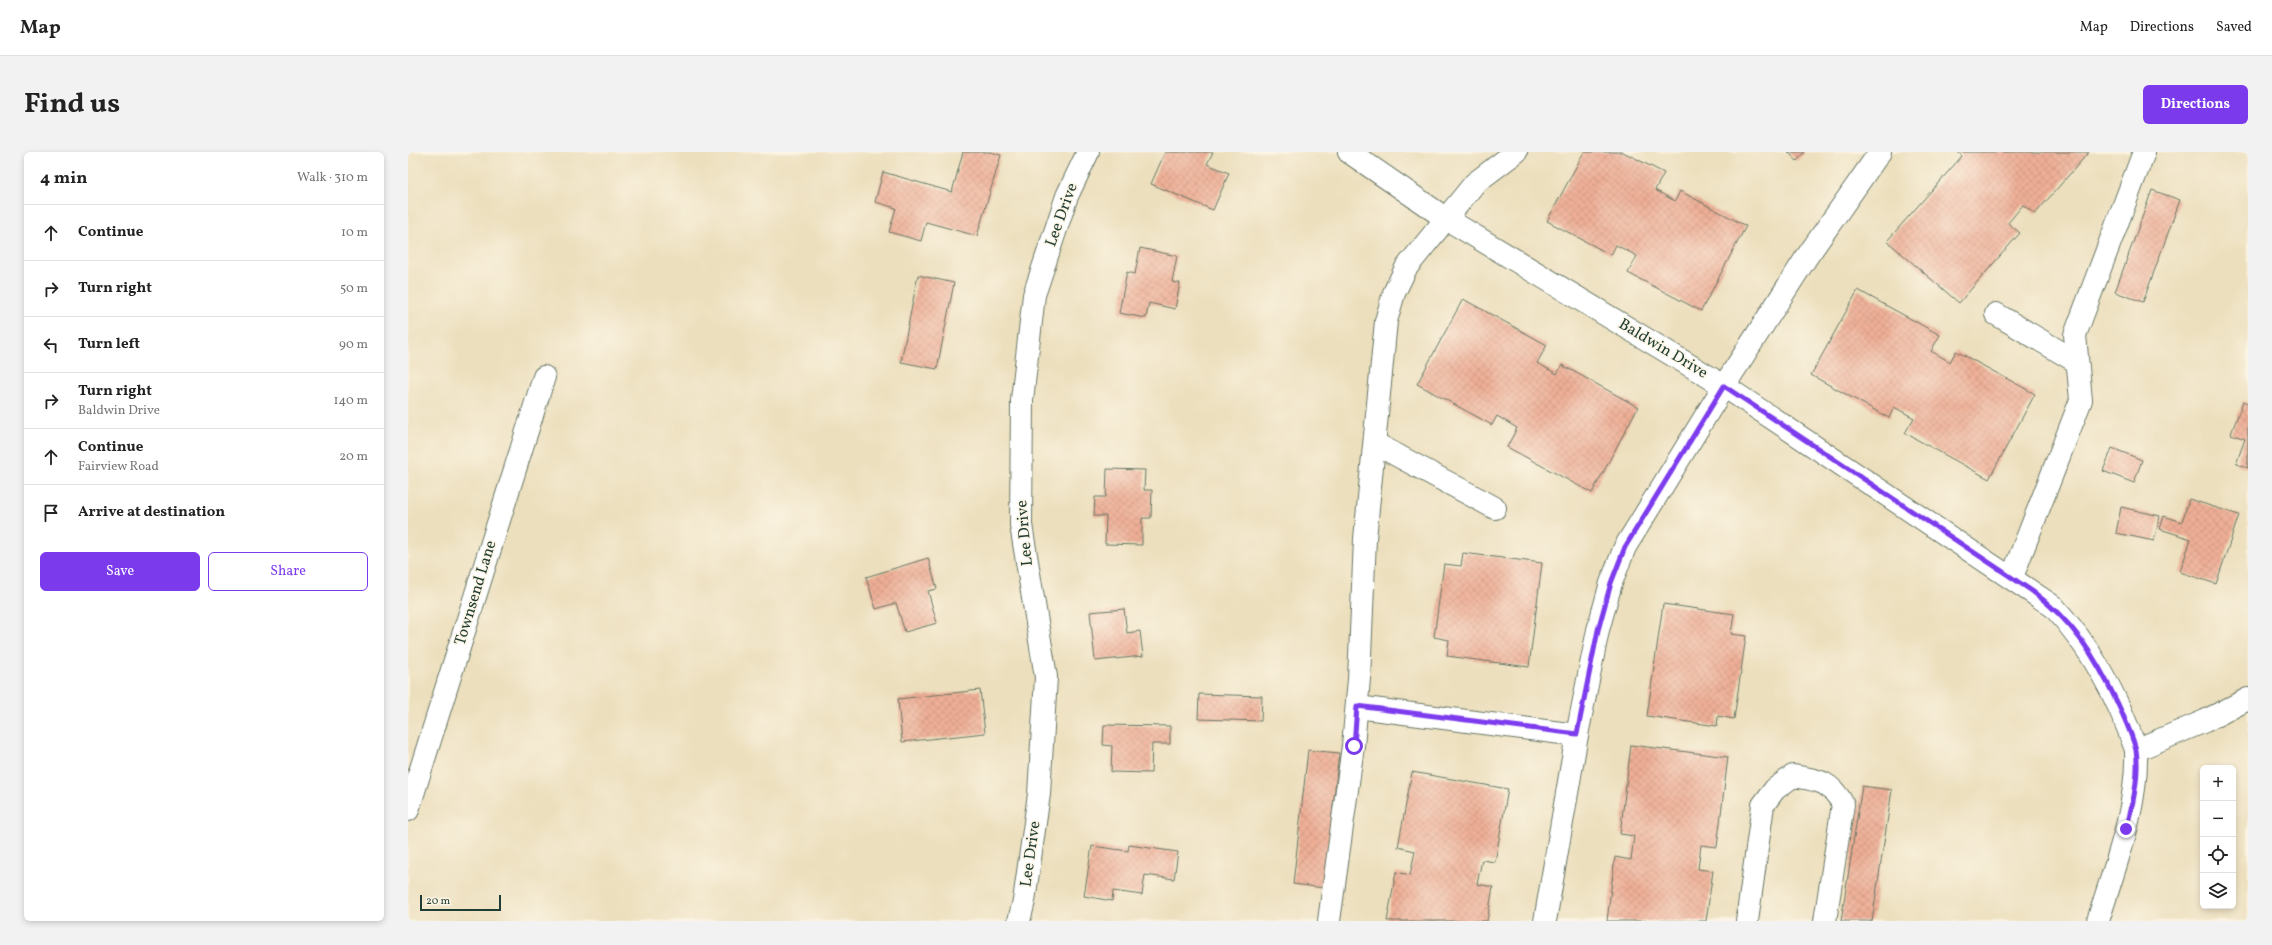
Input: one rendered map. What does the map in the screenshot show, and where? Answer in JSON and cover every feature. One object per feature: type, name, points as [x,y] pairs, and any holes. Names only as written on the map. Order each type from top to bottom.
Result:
[{"type":"street","name":"Lee Drive","points":[[1019,921],[1024,901],[1039,794],[1046,677],[1021,525],[1022,400],[1034,295],[1067,196],[1088,152]]},
{"type":"street","name":"Baldwin Drive","points":[[1349,152],[1445,218],[1724,386],[2012,577],[2054,607],[2076,632],[2095,659],[2123,715],[2136,750]]},
{"type":"street","points":[[1329,921],[1354,746],[1366,539],[1376,444],[1386,322],[1394,293],[1406,268],[1445,218],[1475,183],[1516,152]]},
{"type":"street","points":[[1545,921],[1577,734],[1598,630],[1611,583],[1625,547],[1724,386],[1806,258],[1880,152]]},
{"type":"street","points":[[2012,577],[2081,400],[2075,335],[2144,152]]},
{"type":"street","points":[[1996,314],[2078,362]]},
{"type":"street","name":"Townsend Lane","points":[[408,810],[544,376]]},
{"type":"street","points":[[1376,444],[1495,508]]},
{"type":"street","points":[[2098,921],[2132,809],[2136,769],[2136,750],[2205,721],[2248,698]]},
{"type":"street","points":[[1357,706],[1577,734]]},
{"type":"street","points":[[1747,921],[1762,804],[1774,789],[1792,776],[1819,780],[1834,789],[1843,804],[1825,921]]},
{"type":"building","points":[[963,152],[990,152],[1001,155],[977,236],[926,222],[921,241],[889,232],[896,208],[875,202],[883,172],[952,192]]},
{"type":"building","points":[[1165,152],[1213,152],[1207,164],[1229,173],[1213,210],[1151,184]]},
{"type":"building","points":[[1584,152],[1623,152],[1664,173],[1655,190],[1675,201],[1680,191],[1746,226],[1701,311],[1628,273],[1637,256],[1616,245],[1611,255],[1547,221]]},
{"type":"building","points":[[1788,152],[1805,152],[1797,161]]},
{"type":"building","points":[[1958,152],[2089,152],[2035,214],[2023,205],[2008,223],[2020,233],[1959,303],[1887,241],[1962,156]]},
{"type":"building","points":[[2152,190],[2180,200],[2143,302],[2115,292]]},
{"type":"building","points":[[1140,248],[1177,256],[1172,282],[1180,283],[1175,309],[1149,303],[1146,318],[1119,313],[1127,272],[1135,274]]},
{"type":"building","points":[[918,275],[954,283],[937,369],[901,362]]},
{"type":"building","points":[[1858,290],[1940,335],[1931,351],[1950,362],[1956,351],[2035,394],[1989,479],[1905,433],[1914,418],[1894,407],[1889,418],[1811,375]]},
{"type":"building","points":[[1463,299],[1547,345],[1537,363],[1557,374],[1562,365],[1638,407],[1592,493],[1507,447],[1517,428],[1497,416],[1492,425],[1417,384]]},
{"type":"building","points":[[2243,401],[2248,403],[2248,468],[2236,464],[2245,439],[2231,434]]},
{"type":"building","points":[[2112,448],[2142,460],[2134,483],[2103,471]]},
{"type":"building","points":[[1107,469],[1145,470],[1144,490],[1152,490],[1151,518],[1142,518],[1142,545],[1105,544],[1106,516],[1094,516],[1095,497],[1106,497]]},
{"type":"building","points":[[2189,499],[2239,515],[2216,584],[2180,572],[2191,539],[2160,529],[2164,516],[2182,522]]},
{"type":"building","points":[[2121,507],[2160,516],[2154,541],[2116,533]]},
{"type":"building","points":[[1463,553],[1542,563],[1529,667],[1447,656],[1449,640],[1434,637],[1444,564],[1461,566]]},
{"type":"building","points":[[928,558],[937,589],[928,591],[937,623],[905,632],[896,603],[876,609],[866,577]]},
{"type":"building","points":[[1663,604],[1734,614],[1731,634],[1746,636],[1734,719],[1718,716],[1717,726],[1647,716]]},
{"type":"building","points":[[1124,609],[1127,633],[1140,631],[1143,656],[1095,661],[1090,612]]},
{"type":"building","points":[[980,690],[985,733],[902,742],[898,699]]},
{"type":"building","points":[[1199,694],[1262,696],[1261,721],[1198,719]]},
{"type":"building","points":[[1104,725],[1170,726],[1170,744],[1152,744],[1151,773],[1111,772],[1112,746],[1103,745]]},
{"type":"building","points":[[1631,745],[1728,757],[1717,847],[1701,845],[1698,869],[1713,871],[1706,921],[1607,921],[1615,857],[1631,860],[1634,836],[1620,834]]},
{"type":"building","points":[[1308,750],[1339,753],[1324,888],[1293,884]]},
{"type":"building","points":[[1412,772],[1508,789],[1495,862],[1482,860],[1477,884],[1493,887],[1487,921],[1387,921],[1396,872],[1410,875],[1415,851],[1398,847]]},
{"type":"building","points":[[1862,786],[1892,790],[1872,921],[1841,921]]},
{"type":"building","points":[[1129,845],[1178,852],[1174,879],[1145,875],[1142,895],[1113,891],[1112,901],[1084,896],[1092,846],[1128,851]]},
{"type":"route","points":[[1354,746],[1357,706],[1577,734],[1598,630],[1611,583],[1625,547],[1724,386],[2054,607],[2076,632],[2095,659],[2123,715],[2136,750],[2135,787],[2132,809],[2126,829]]}]
